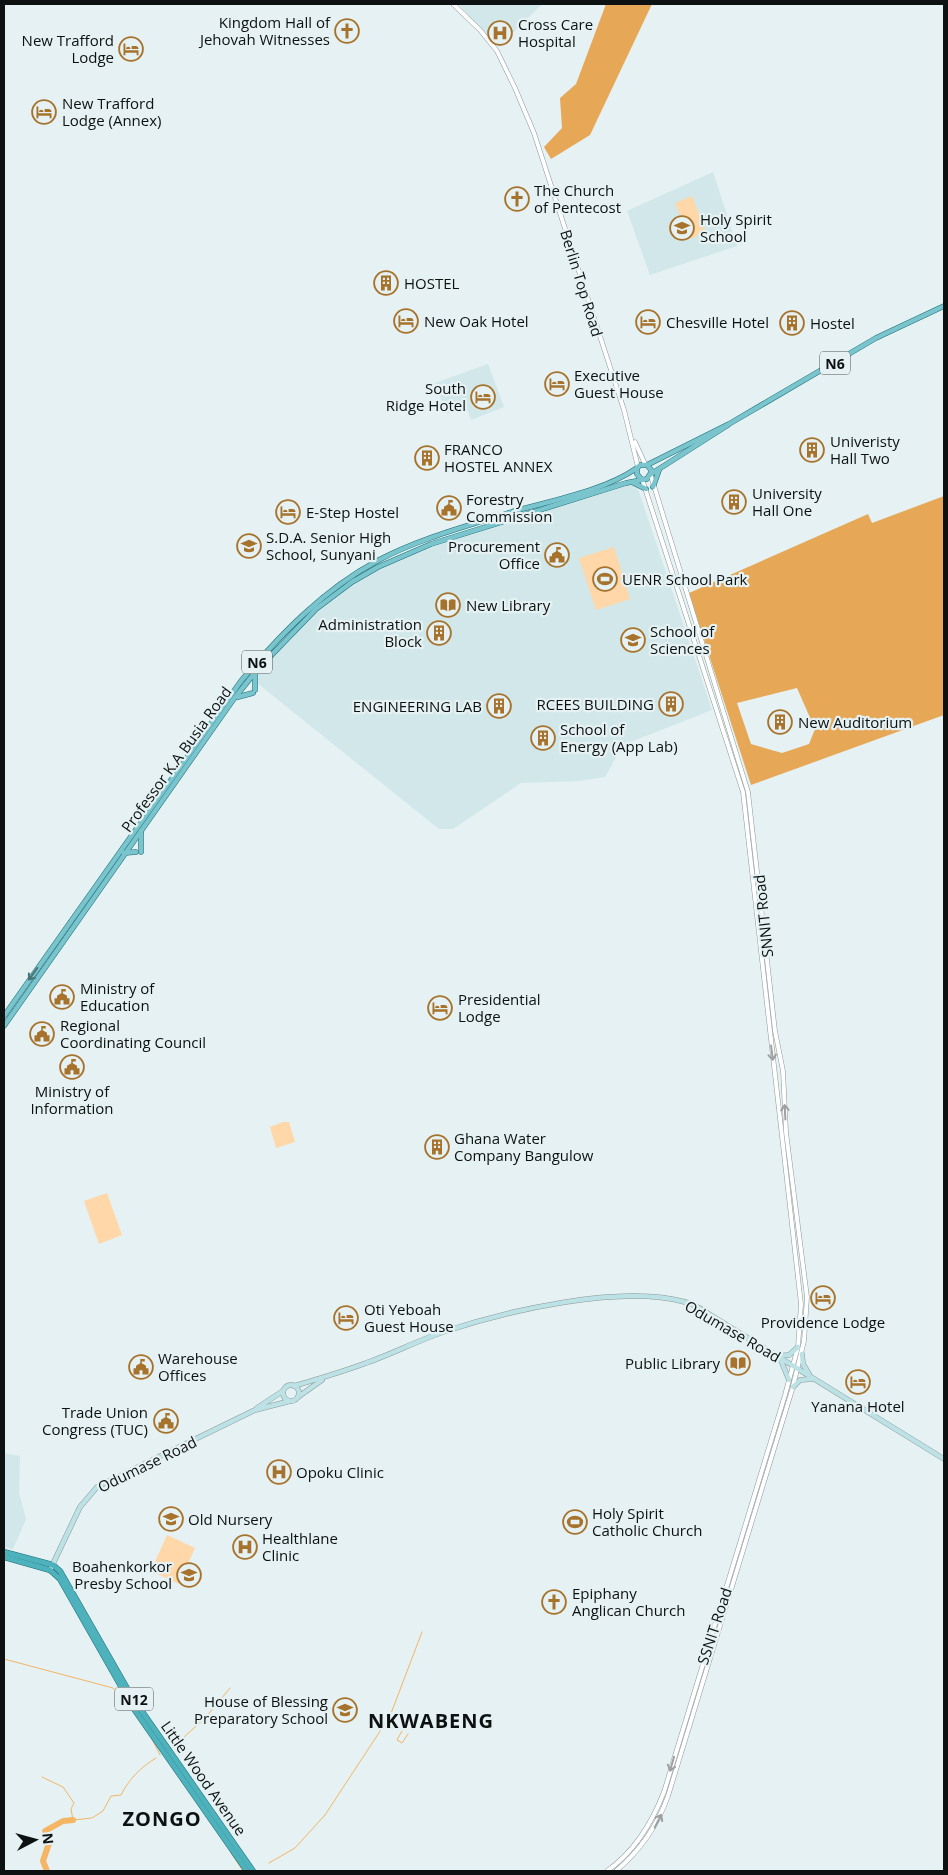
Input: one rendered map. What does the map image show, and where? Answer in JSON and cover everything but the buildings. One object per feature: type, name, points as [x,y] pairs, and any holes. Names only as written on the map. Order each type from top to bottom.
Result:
[{"type":"highway","points":[[4,1552],[52,1568]]},
{"type":"highway","points":[[4,1558],[52,1568]]},
{"type":"highway","name":"Little Wood Avenue","points":[[52,1568],[78,1608],[134,1709],[247,1871]]},
{"type":"highway","name":"Little Wood Avenue","points":[[52,1568],[60,1571],[79,1600],[132,1697],[253,1871]]},
{"type":"main road","name":"N6","points":[[638,467],[646,465],[728,424],[876,338],[944,306]]},
{"type":"main road","name":"N6","points":[[642,479],[716,434],[728,424]]},
{"type":"main road","points":[[646,465],[651,469],[651,475]]},
{"type":"main road","points":[[638,467],[637,474],[642,479]]},
{"type":"main road","name":"Professor K.A Busia Road","points":[[547,505],[613,481],[638,467]]},
{"type":"main road","points":[[653,488],[660,468]]},
{"type":"main road","name":"Professor K.A Busia Road","points":[[4,1026],[81,910],[239,683],[302,619],[349,578],[389,555],[439,536],[642,479]]},
{"type":"main road","points":[[631,482],[646,489]]},
{"type":"main road","name":"Professor K.A Busia Road","points":[[4,1016],[141,830],[233,700],[302,619]]},
{"type":"main road","points":[[233,700],[243,694],[254,691],[257,670]]},
{"type":"main road","points":[[124,853],[138,852],[141,830]]},
{"type":"main road","name":"Odumase Road","points":[[294,1386],[327,1377],[458,1327],[557,1304],[595,1298],[648,1297],[686,1302],[727,1324],[944,1459]]},
{"type":"main road","points":[[789,1380],[778,1356],[789,1355],[798,1347]]},
{"type":"main road","points":[[802,1354],[803,1366],[813,1379]]},
{"type":"main road","name":"Odumase Road","points":[[298,1397],[327,1377]]},
{"type":"main road","points":[[793,1387],[800,1380],[813,1379]]},
{"type":"main road","points":[[294,1386],[298,1391],[298,1397],[290,1401],[284,1396],[284,1391],[287,1387],[294,1386]]},
{"type":"main road","name":"Odumase Road","points":[[52,1568],[80,1507],[97,1487],[255,1410],[284,1391]]},
{"type":"main road","name":"Odumase Road","points":[[255,1410],[290,1401]]},
{"type":"street","name":"Berlin Top Road","points":[[453,4],[480,30],[496,51],[522,102],[552,186],[632,438]]},
{"type":"street","points":[[632,438],[646,465]]},
{"type":"street","points":[[632,438],[638,467]]},
{"type":"street","name":"SNNIT Road","points":[[651,475],[653,488],[743,792],[801,1298],[798,1347],[793,1366]]},
{"type":"street","name":"SNNIT Road","points":[[642,479],[698,640]]},
{"type":"street","name":"SNNIT Road","points":[[772,1032],[783,1071],[786,1132],[807,1297],[806,1326],[798,1368]]},
{"type":"street","points":[[789,1193],[794,1192]]},
{"type":"street","points":[[790,1203],[796,1202]]},
{"type":"street","name":"SSNIT Road","points":[[616,1871],[641,1847],[662,1813],[793,1366]]},
{"type":"street","name":"SSNIT Road","points":[[607,1871],[624,1857],[643,1834],[659,1805],[798,1368]]},
{"type":"shaded area","name":"Cross Care Hospital","points":[[458,4],[542,4],[499,47]]},
{"type":"shaded area","points":[[606,4],[652,4],[590,135],[551,159],[544,147],[562,128],[560,98],[576,84]]},
{"type":"shaded area","name":"Holy Spirit School","points":[[713,172],[737,246],[650,275],[627,211]]},
{"type":"shaded area","points":[[692,196],[706,232],[690,239],[675,203]]},
{"type":"shaded area","points":[[488,364],[504,407],[471,420],[466,406],[447,414],[435,383]]},
{"type":"shaded area","points":[[635,480],[712,710],[623,745],[605,777],[579,781],[521,783],[453,829],[439,829],[252,679],[314,614],[352,582],[413,552]]},
{"type":"shaded area","points":[[944,496],[944,715],[751,785],[689,593],[868,514],[872,523]],"holes":[[[797,688],[815,729],[809,744],[782,753],[751,744],[737,703]]]},
{"type":"shaded area","name":"UENR School Park","points":[[614,547],[630,599],[596,610],[579,558]]},
{"type":"shaded area","points":[[283,1122],[289,1122],[295,1142],[276,1148],[270,1127]]},
{"type":"shaded area","points":[[107,1193],[122,1235],[99,1244],[84,1201]]},
{"type":"shaded area","points":[[4,1453],[20,1456],[19,1493],[26,1519],[13,1549],[4,1547]]},
{"type":"shaded area","points":[[167,1535],[195,1548],[179,1584],[151,1571]]},
{"type":"waterway","points":[[269,1863],[295,1848],[325,1815],[390,1716],[422,1632]]},
{"type":"waterway","points":[[4,1659],[113,1688],[130,1707]]},
{"type":"waterway","points":[[172,1748],[206,1717],[230,1688]]},
{"type":"waterway","points":[[402,1731],[397,1740],[402,1743],[408,1734]]},
{"type":"waterway","points":[[151,1737],[160,1755]]},
{"type":"waterway","points":[[42,1777],[63,1787],[74,1803],[71,1809],[73,1820],[92,1818],[103,1811],[111,1796],[121,1795],[136,1774],[156,1758]]},
{"type":"waterway","points":[[47,1871],[43,1861],[49,1843],[45,1831],[63,1821],[73,1820]]},
{"type":"waterway","points":[[231,1853],[243,1871]]},
{"type":"place","name":"Kingdom Hall of Jehovah Witnesses","points":[[347,31]]},
{"type":"place","name":"Cross Care Hospital","points":[[500,33]]},
{"type":"place","name":"New Trafford Lodge","points":[[131,49]]},
{"type":"place","name":"New Trafford Lodge (Annex)","points":[[44,112]]},
{"type":"place","name":"The Church of Pentecost","points":[[517,199]]},
{"type":"place","name":"Holy Spirit School","points":[[682,228]]},
{"type":"place","name":"HOSTEL","points":[[386,283]]},
{"type":"place","name":"New Oak Hotel","points":[[406,321]]},
{"type":"place","name":"Chesville Hotel","points":[[648,322]]},
{"type":"place","name":"Hostel","points":[[792,323]]},
{"type":"place","name":"Executive Guest House","points":[[557,384]]},
{"type":"place","name":"South Ridge Hotel","points":[[483,397]]},
{"type":"place","name":"Univeristy Hall Two","points":[[812,450]]},
{"type":"place","name":"FRANCO HOSTEL ANNEX","points":[[427,458]]},
{"type":"place","name":"University Hall One","points":[[734,502]]},
{"type":"place","name":"Forestry Commission","points":[[449,508]]},
{"type":"place","name":"E-Step Hostel","points":[[288,512]]},
{"type":"place","name":"S.D.A. Senior High School, Sunyani","points":[[249,546]]},
{"type":"place","name":"Procurement Office","points":[[557,555]]},
{"type":"place","name":"UENR School Park","points":[[605,579]]},
{"type":"place","name":"New Library","points":[[448,605]]},
{"type":"place","name":"Administration Block","points":[[439,633]]},
{"type":"place","name":"School of Sciences","points":[[633,640]]},
{"type":"place","name":"RCEES BUILDING","points":[[671,704]]},
{"type":"place","name":"ENGINEERING LAB","points":[[499,706]]},
{"type":"place","name":"New Auditorium","points":[[780,722]]},
{"type":"place","name":"School of Energy (App Lab)","points":[[543,738]]},
{"type":"place","name":"Ministry of Education","points":[[62,997]]},
{"type":"place","name":"Presidential Lodge","points":[[440,1008]]},
{"type":"place","name":"Regional Coordinating Council","points":[[42,1034]]},
{"type":"place","name":"Ministry of Information","points":[[72,1067]]},
{"type":"place","name":"Ghana Water Company Bangulow","points":[[437,1147]]},
{"type":"place","name":"Providence Lodge","points":[[823,1298]]},
{"type":"place","name":"Oti Yeboah Guest House","points":[[346,1318]]},
{"type":"place","name":"Public Library","points":[[738,1363]]},
{"type":"place","name":"Warehouse Offices","points":[[141,1367]]},
{"type":"place","name":"Yanana Hotel","points":[[858,1382]]},
{"type":"place","name":"Trade Union Congress (TUC)","points":[[166,1421]]},
{"type":"place","name":"Opoku Clinic","points":[[279,1472]]},
{"type":"place","name":"Old Nursery","points":[[171,1519]]},
{"type":"place","name":"Holy Spirit Catholic Church","points":[[575,1522]]},
{"type":"place","name":"Healthlane Clinic","points":[[245,1547]]},
{"type":"place","name":"Boahenkorkor Presby School","points":[[189,1575]]},
{"type":"place","name":"Epiphany Anglican Church","points":[[554,1602]]},
{"type":"place","name":"House of Blessing Preparatory School","points":[[345,1710]]},
{"type":"district","name":"NKWABENG","points":[[431,1720]]},
{"type":"district","name":"ZONGO","points":[[162,1818]]}]
